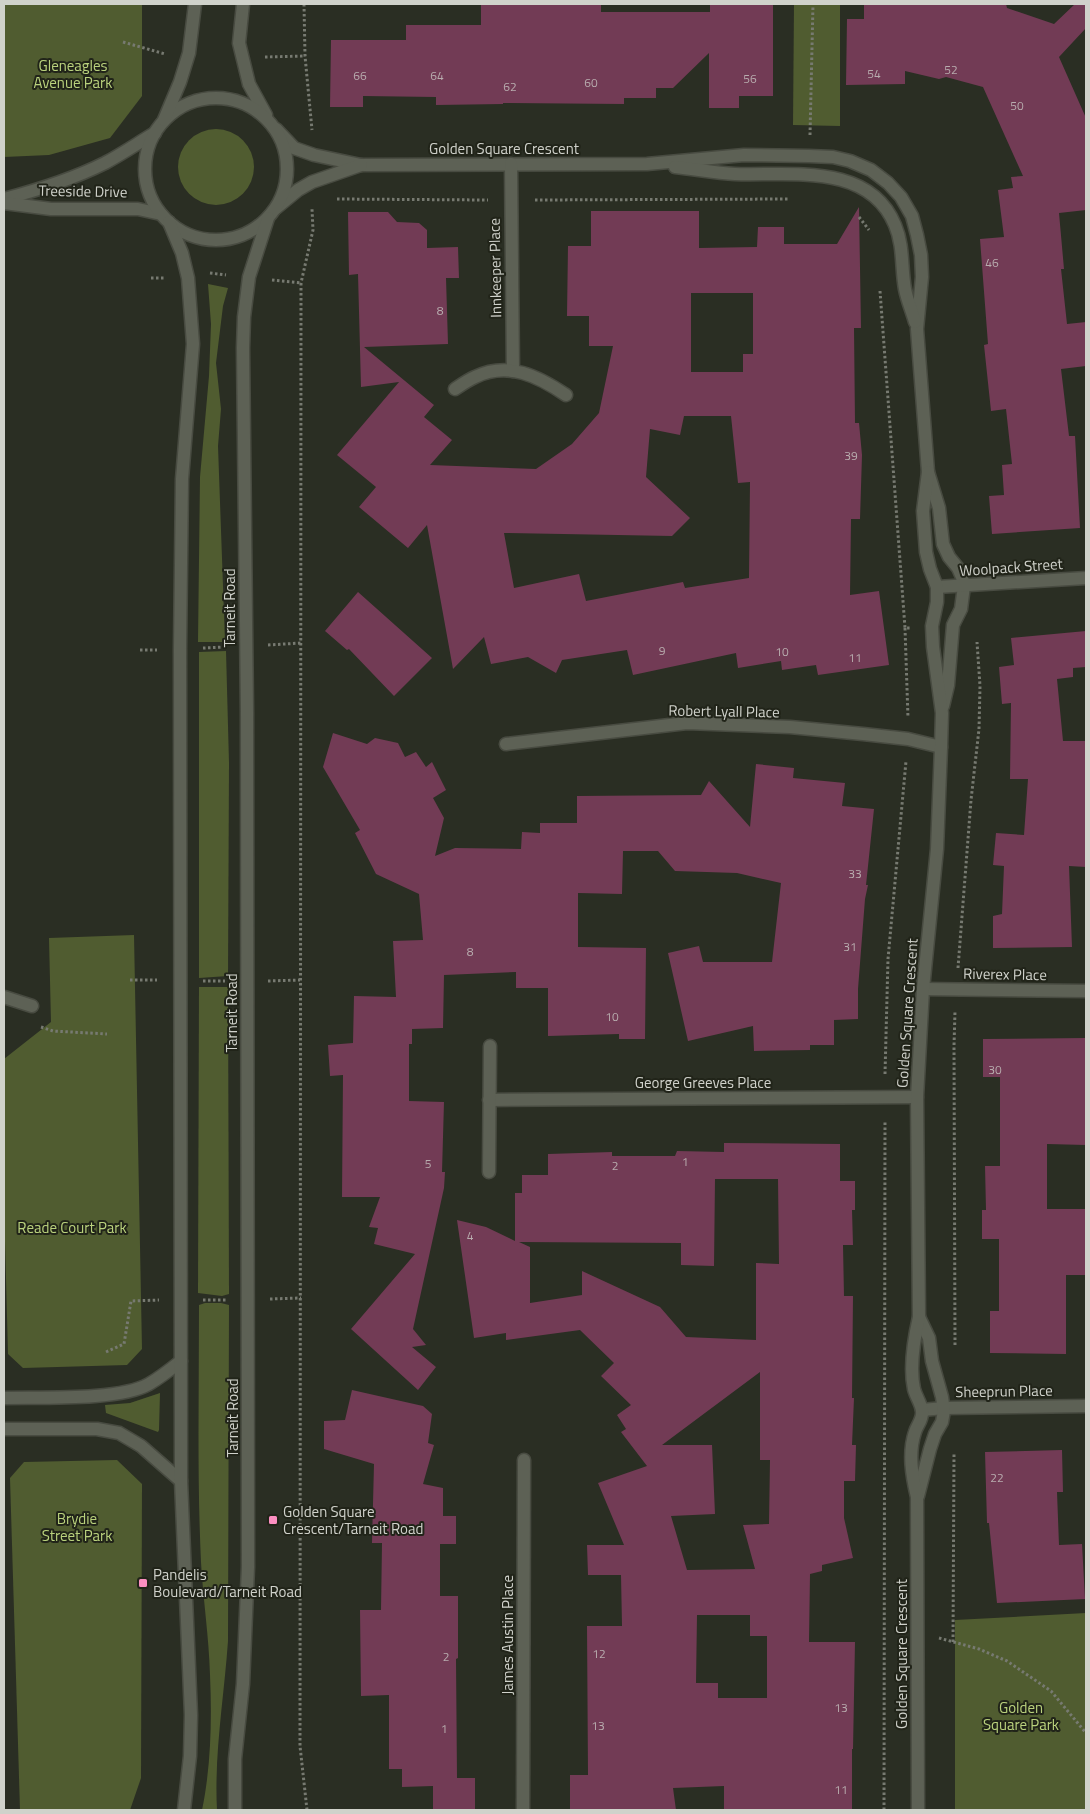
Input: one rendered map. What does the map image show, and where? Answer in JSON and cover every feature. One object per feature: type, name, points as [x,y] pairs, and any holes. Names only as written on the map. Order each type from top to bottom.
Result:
[{"type":"street","points":[[184,1810],[192,1715],[181,1481],[182,980],[180,649],[182,479],[193,344],[188,278],[182,253],[165,218],[150,196],[145,175],[147,153],[180,82],[189,53],[195,4]]},
{"type":"street","points":[[165,218],[187,234],[208,240],[230,239],[251,232],[268,218],[276,208],[285,189],[288,168],[284,148],[249,84],[239,43],[243,4]]},
{"type":"street","points":[[162,123],[181,107],[204,99],[228,99],[252,108],[273,126]]},
{"type":"street","name":"Golden Square Crescent","points":[[273,126],[294,148],[314,155],[361,165],[647,164],[744,155],[832,157],[850,161],[870,170],[888,183],[912,216],[921,256],[922,277],[918,329],[928,472],[923,511],[924,531],[930,569],[937,587],[937,602],[932,626],[942,713],[937,849],[923,989],[917,1097],[919,1317],[914,1339],[913,1377],[914,1390],[922,1410],[921,1421],[915,1430],[911,1459],[917,1497],[918,1810]]},
{"type":"street","name":"Treeside Drive","points":[[4,199],[36,191],[81,174],[155,134]]},
{"type":"street","name":"Innkeeper Place","points":[[510,164],[513,371]]},
{"type":"street","name":"Golden Square Crescent","points":[[647,164],[734,174],[811,174],[832,176],[852,183],[869,193],[883,206],[895,224],[901,244],[905,289],[918,329]]},
{"type":"street","name":"Golden Square Crescent","points":[[276,208],[298,190],[312,182],[361,165]]},
{"type":"street","name":"Treeside Drive","points":[[4,203],[51,208],[138,209],[165,218]]},
{"type":"street","name":"Tarneit Road","points":[[235,1810],[234,1759],[243,1684],[248,1567],[248,982],[244,317],[249,277],[268,218]]},
{"type":"street","points":[[455,390],[474,377],[492,371],[513,371],[531,374],[566,395]]},
{"type":"street","name":"Golden Square Crescent","points":[[928,472],[939,508],[943,544],[949,557],[958,568],[964,586],[960,609],[953,625],[948,685],[942,713]]},
{"type":"street","name":"Woolpack Street","points":[[937,587],[1086,578]]},
{"type":"street","name":"Robert Lyall Place","points":[[506,744],[687,723],[790,728],[908,739],[941,747]]},
{"type":"street","name":"Riverex Place","points":[[923,989],[1086,991]]},
{"type":"street","points":[[4,997],[32,1006]]},
{"type":"street","points":[[489,1172],[490,1046]]},
{"type":"street","name":"George Greeves Place","points":[[489,1100],[917,1097]]},
{"type":"street","name":"Golden Square Crescent","points":[[917,1497],[935,1434],[942,1422],[944,1408],[928,1338],[919,1317]]},
{"type":"street","points":[[4,1398],[98,1395],[133,1390],[149,1384],[181,1361]]},
{"type":"street","name":"Sheeprun Place","points":[[922,1410],[1086,1406]]},
{"type":"street","points":[[4,1429],[97,1429],[119,1433],[141,1446],[181,1481]]},
{"type":"street","name":"James Austin Place","points":[[523,1810],[524,1460]]},
{"type":"path","points":[[304,4],[305,56],[314,155]]},
{"type":"path","points":[[809,156],[813,4]]},
{"type":"path","points":[[307,1810],[300,1746],[301,283],[312,230],[312,182]]},
{"type":"path","points":[[884,1810],[885,1027],[888,959],[908,739],[908,683],[905,628]]},
{"type":"path","points":[[140,650],[301,643]]},
{"type":"path","points":[[130,980],[248,982],[300,980]]},
{"type":"path","points":[[32,1006],[30,1023],[53,1031],[107,1034]]},
{"type":"path","points":[[918,1632],[979,1649],[1007,1661],[1051,1691],[1086,1733]]},
{"type":"green space","name":"Gleneagles Avenue Park","points":[[4,4],[142,4],[142,96],[110,138],[49,155],[4,157]]},
{"type":"green space","points":[[794,4],[840,4],[840,126],[793,125]]},
{"type":"green space","points":[[216,129],[230,132],[243,140],[251,153],[254,167],[251,181],[243,194],[230,202],[216,205],[202,202],[189,194],[181,181],[178,167],[181,153],[189,140],[202,132]]},
{"type":"green space","points":[[208,284],[228,288],[223,306],[216,363],[221,409],[218,446],[225,642],[198,642],[200,477],[209,376],[211,324]]},
{"type":"green space","points":[[226,651],[229,763],[228,976],[199,978],[199,652]]},
{"type":"green space","name":"Reade Court Park","points":[[134,935],[142,1349],[127,1365],[23,1368],[8,1354],[4,1203],[4,1059],[51,1022],[49,938]]},
{"type":"green space","points":[[199,987],[228,987],[229,1294],[222,1296],[198,1293]]},
{"type":"green space","points":[[205,1303],[229,1305],[228,1641],[218,1747],[217,1810],[202,1810],[209,1760],[211,1709],[201,1562],[198,1433],[199,1305]]},
{"type":"green space","points":[[160,1393],[158,1432],[106,1413],[105,1405],[130,1403]]},
{"type":"green space","name":"Brydie Street Park","points":[[117,1460],[142,1484],[141,1778],[130,1810],[20,1810],[10,1478],[24,1462]]},
{"type":"green space","name":"Golden Square Park","points":[[1086,1613],[1086,1810],[955,1810],[955,1620]]},
{"type":"building","points":[[481,4],[601,4],[601,12],[710,12],[710,4],[773,4],[773,96],[739,96],[739,108],[709,108],[709,53],[673,88],[656,88],[656,98],[624,98],[624,104],[503,103],[436,105],[436,97],[363,96],[363,107],[330,107],[331,40],[406,40],[406,25],[481,25]]},
{"type":"building","points":[[864,4],[1006,4],[1007,8],[1054,24],[1075,4],[1086,4],[1086,28],[1059,57],[1086,118],[1086,210],[1059,213],[1064,269],[1061,269],[1067,324],[1086,322],[1086,366],[1061,369],[1069,436],[1075,436],[1080,528],[992,534],[989,496],[1004,495],[1002,465],[1012,464],[1006,409],[991,411],[984,345],[988,344],[980,239],[1004,237],[998,190],[1013,188],[1011,177],[1023,176],[983,87],[946,77],[939,79],[905,71],[905,84],[846,85],[847,19],[864,19]]},
{"type":"building","points":[[859,207],[861,328],[854,328],[855,423],[859,423],[862,455],[860,519],[851,519],[850,595],[879,591],[889,665],[818,675],[816,665],[782,670],[781,661],[738,668],[736,653],[633,675],[627,650],[562,660],[556,673],[528,657],[491,664],[484,637],[453,669],[427,525],[408,548],[359,507],[376,487],[337,455],[399,382],[361,387],[358,274],[349,275],[348,212],[388,212],[397,222],[419,223],[427,230],[427,248],[458,247],[459,278],[446,278],[448,344],[364,347],[434,405],[424,417],[452,440],[430,465],[536,469],[572,444],[599,413],[613,346],[589,346],[589,316],[567,316],[568,246],[591,246],[591,211],[699,211],[699,248],[757,247],[758,227],[784,227],[784,244],[837,244]],"holes":[[[691,293],[753,293],[753,354],[743,354],[743,372],[691,372]],[[684,416],[731,416],[738,483],[750,482],[749,578],[685,588],[683,582],[586,601],[579,574],[514,588],[504,533],[672,536],[690,518],[646,477],[650,429],[680,435]]]},
{"type":"building","points":[[358,592],[432,658],[394,696],[349,649],[347,650],[325,631]]},
{"type":"building","points":[[1086,631],[1086,667],[1073,668],[1073,677],[1057,679],[1063,741],[1086,741],[1086,867],[1069,866],[1072,947],[993,948],[993,916],[1002,914],[1004,866],[993,865],[996,833],[1024,835],[1028,779],[1010,779],[1011,703],[1002,704],[999,667],[1014,665],[1011,638]]},
{"type":"building","points":[[333,733],[367,744],[375,738],[398,743],[405,757],[416,752],[426,767],[432,762],[446,790],[433,798],[444,818],[435,856],[455,848],[521,849],[522,832],[540,833],[540,823],[577,823],[577,796],[701,795],[709,781],[750,827],[756,764],[794,768],[793,778],[845,783],[842,806],[874,809],[858,989],[858,1019],[834,1020],[834,1045],[810,1045],[810,1050],[754,1051],[753,1026],[688,1041],[668,953],[699,946],[703,962],[772,962],[781,883],[737,873],[675,871],[658,851],[623,851],[622,894],[578,893],[578,947],[646,948],[645,1039],[619,1039],[619,1034],[548,1036],[548,988],[516,988],[516,972],[444,975],[443,1028],[412,1029],[412,1044],[409,1044],[409,1101],[444,1102],[442,1172],[445,1172],[444,1188],[413,1329],[426,1345],[412,1347],[436,1367],[418,1390],[351,1329],[415,1254],[374,1244],[378,1228],[369,1227],[380,1197],[342,1197],[343,1075],[330,1076],[328,1045],[353,1043],[354,996],[396,997],[393,941],[423,940],[419,894],[376,874],[355,833],[360,830],[323,767]]},
{"type":"building","points":[[1086,1038],[1086,1145],[1047,1144],[1047,1209],[1086,1209],[1086,1275],[1066,1275],[1066,1354],[990,1353],[990,1311],[999,1311],[999,1239],[982,1239],[982,1210],[986,1210],[985,1166],[1000,1166],[1000,1077],[983,1077],[983,1039]]},
{"type":"building","points":[[724,1143],[840,1144],[840,1181],[855,1181],[855,1210],[852,1210],[853,1245],[843,1245],[844,1296],[853,1296],[852,1398],[854,1398],[852,1445],[856,1445],[855,1481],[844,1481],[844,1518],[853,1558],[822,1565],[822,1571],[810,1574],[809,1642],[855,1642],[852,1810],[724,1810],[724,1786],[673,1788],[676,1810],[570,1810],[570,1775],[588,1775],[587,1626],[622,1626],[621,1575],[588,1575],[587,1545],[624,1545],[598,1483],[647,1466],[621,1432],[626,1429],[617,1415],[631,1405],[601,1376],[614,1363],[580,1330],[506,1340],[506,1333],[474,1338],[457,1220],[486,1227],[515,1241],[515,1193],[522,1193],[522,1175],[548,1175],[548,1154],[612,1152],[612,1156],[675,1156],[677,1151],[724,1152]],"holes":[[[715,1179],[778,1179],[779,1264],[756,1263],[756,1340],[686,1337],[660,1307],[582,1271],[582,1295],[530,1303],[530,1247],[519,1242],[681,1243],[681,1265],[714,1266]],[[760,1372],[760,1460],[770,1460],[769,1524],[743,1525],[755,1569],[687,1570],[671,1516],[715,1514],[712,1445],[662,1445]],[[697,1615],[750,1615],[750,1636],[767,1636],[767,1698],[718,1698],[718,1683],[696,1683]]]},
{"type":"building","points":[[352,1390],[423,1406],[432,1414],[428,1443],[434,1445],[423,1484],[443,1488],[443,1516],[456,1516],[456,1544],[440,1544],[440,1596],[458,1596],[458,1658],[456,1659],[457,1778],[475,1778],[475,1810],[433,1810],[433,1786],[402,1787],[402,1769],[389,1769],[389,1695],[361,1696],[360,1610],[381,1610],[382,1543],[372,1543],[374,1464],[324,1449],[324,1421],[345,1420]]},
{"type":"building","points":[[1062,1450],[1063,1492],[1057,1492],[1059,1545],[1082,1544],[1085,1599],[997,1603],[989,1523],[987,1523],[985,1452]]},
{"type":"place","name":"Golden Square Crescent/Tarneit Road","points":[[273,1520]]},
{"type":"place","name":"Pandelis Boulevard/Tarneit Road","points":[[143,1583]]}]
